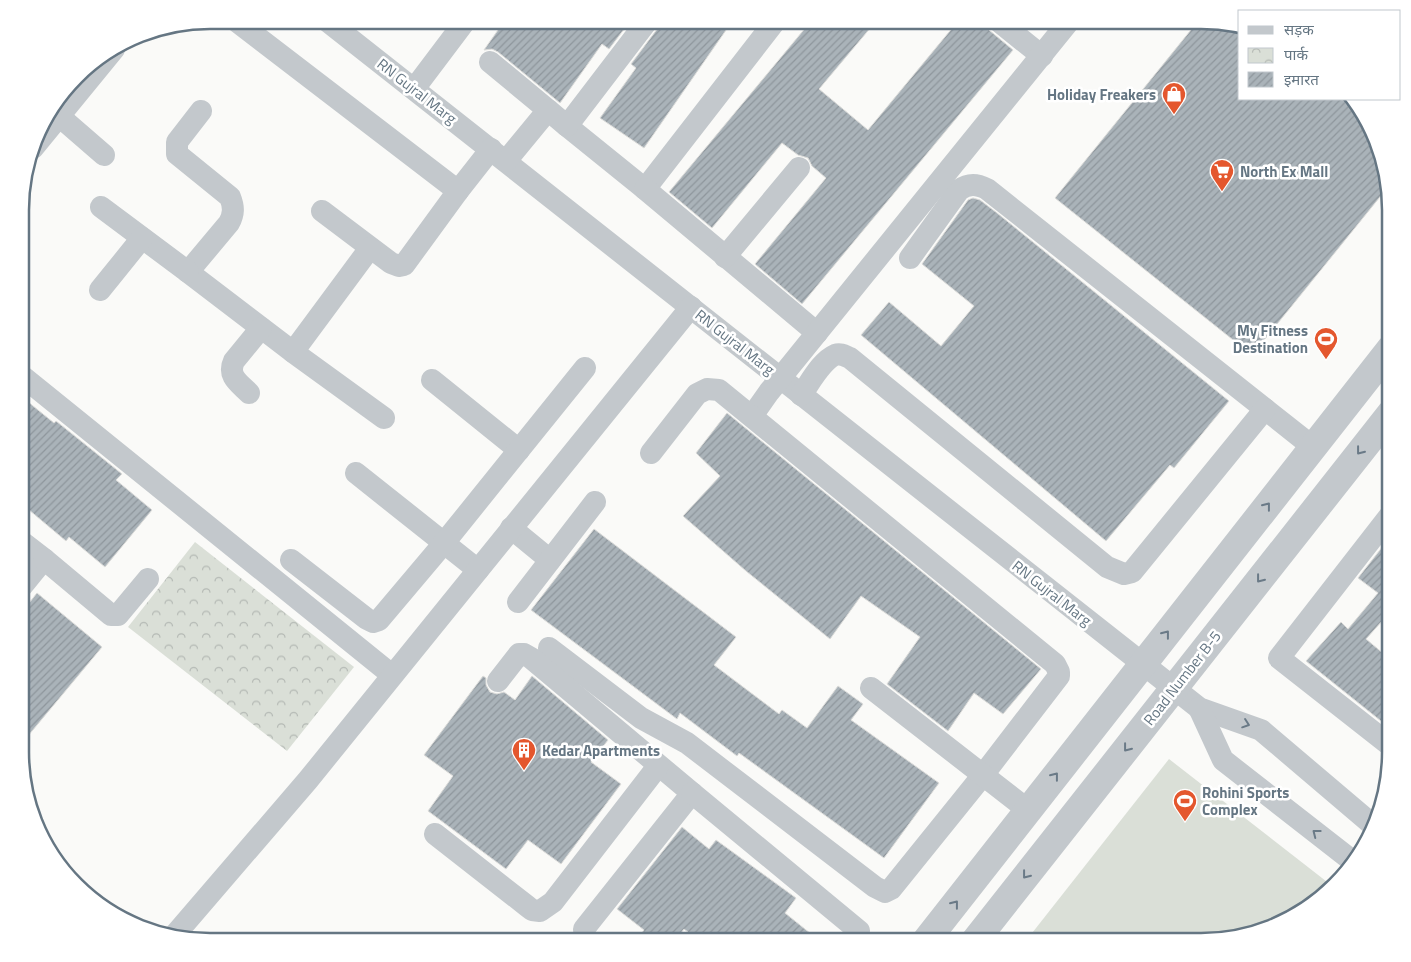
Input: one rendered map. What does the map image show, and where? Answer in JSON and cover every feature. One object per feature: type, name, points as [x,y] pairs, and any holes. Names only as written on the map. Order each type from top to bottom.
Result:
[{"type":"street","points":[[247,29],[458,191]]},
{"type":"street","name":"RN Gujral Marg","points":[[337,29],[1200,708]]},
{"type":"street","points":[[414,89],[459,29]]},
{"type":"street","points":[[567,126],[641,29]]},
{"type":"street","points":[[645,189],[769,29]]},
{"type":"street","points":[[1008,29],[1042,56]]},
{"type":"street","points":[[752,416],[1063,29]]},
{"type":"street","points":[[490,62],[818,333]]},
{"type":"street","points":[[46,132],[100,66]]},
{"type":"street","points":[[322,211],[391,263],[399,266],[404,265],[458,191],[548,110]]},
{"type":"street","points":[[188,272],[233,216],[233,204],[230,197],[177,154],[177,142],[201,111]]},
{"type":"street","points":[[59,116],[104,155]]},
{"type":"street","points":[[726,256],[799,168]]},
{"type":"street","points":[[910,258],[959,190],[966,185],[980,186],[988,189],[1313,447]]},
{"type":"street","points":[[101,207],[384,418]]},
{"type":"street","points":[[100,290],[142,238]]},
{"type":"street","points":[[293,352],[370,248]]},
{"type":"street","points":[[178,931],[308,780],[691,307]]},
{"type":"street","points":[[249,393],[233,377],[231,367],[261,328]]},
{"type":"street","points":[[802,395],[822,366],[830,358],[837,354],[850,358],[1108,567],[1124,574],[1132,572],[1265,408]]},
{"type":"street","points":[[932,933],[1382,359]]},
{"type":"street","points":[[291,560],[367,620],[373,622],[379,620],[444,543],[585,368]]},
{"type":"street","points":[[432,380],[519,450]]},
{"type":"street","points":[[29,382],[392,675]]},
{"type":"street","points":[[549,648],[641,718],[687,743],[882,891],[892,889],[1059,676],[1058,668],[720,390],[707,389],[697,394],[651,452]]},
{"type":"street","name":"Road Number B-5","points":[[981,933],[1382,424]]},
{"type":"street","points":[[356,473],[478,570]]},
{"type":"street","points":[[518,602],[595,502]]},
{"type":"street","points":[[1382,526],[1279,658],[1382,739]]},
{"type":"street","points":[[511,528],[550,560]]},
{"type":"street","points":[[29,547],[111,615],[118,615],[148,579]]},
{"type":"street","points":[[29,577],[44,559]]},
{"type":"street","points":[[498,681],[519,654],[524,654],[531,658],[692,793],[854,933]]},
{"type":"street","points":[[871,688],[1028,810]]},
{"type":"street","points":[[1200,708],[1261,730],[1368,821]]},
{"type":"street","points":[[1200,708],[1223,760],[1349,857]]},
{"type":"street","points":[[435,834],[532,910],[540,911],[553,902],[658,766]]},
{"type":"street","points":[[584,933],[584,929],[692,793]]},
{"type":"green space","points":[[195,542],[354,667],[287,751],[128,627]]},
{"type":"green space","name":"Rohini Sports Complex","points":[[1169,759],[1327,882],[1302,903],[1281,915],[1237,930],[1213,933],[1032,933]]},
{"type":"building","points":[[499,29],[624,29],[609,49],[602,44],[560,103],[498,52],[492,49],[484,50]]},
{"type":"building","points":[[657,29],[727,29],[644,148],[600,118],[636,68],[631,64]]},
{"type":"building","points":[[805,29],[869,29],[819,89],[868,130],[952,29],[988,29],[1013,50],[802,304],[755,264],[826,178],[812,166],[808,158],[798,155],[782,143],[712,228],[669,192]]},
{"type":"building","name":"North Ex Mall","points":[[1192,29],[1213,29],[1238,32],[1238,100],[1345,100],[1364,130],[1373,152],[1382,195],[1252,355],[1055,198]]},
{"type":"building","points":[[973,198],[980,200],[997,213],[1229,401],[1174,468],[1170,465],[1106,541],[861,335],[889,302],[941,346],[974,306],[922,264],[968,200]]},
{"type":"building","points":[[29,403],[54,423],[56,421],[122,474],[116,480],[152,510],[105,567],[69,537],[66,541],[29,510]]},
{"type":"building","points":[[727,413],[1041,669],[1003,714],[974,693],[948,731],[887,684],[920,637],[861,596],[830,639],[746,571],[683,516],[720,476],[696,453]]},
{"type":"building","points":[[594,529],[736,637],[714,665],[779,714],[782,710],[807,728],[838,686],[863,704],[851,720],[939,783],[884,858],[739,753],[737,756],[680,713],[677,719],[531,610]]},
{"type":"building","points":[[1382,547],[1382,621],[1366,639],[1382,652],[1382,722],[1306,661],[1341,622],[1348,629],[1378,593],[1358,578]]},
{"type":"building","points":[[37,593],[102,647],[29,735],[29,603]]},
{"type":"building","name":"Kedar Apartments","points":[[483,676],[486,678],[486,685],[490,692],[497,694],[504,692],[515,700],[532,676],[608,740],[591,762],[621,784],[561,864],[528,840],[506,869],[428,811],[453,776],[424,755]]},
{"type":"building","points":[[682,827],[709,849],[716,840],[796,898],[785,913],[810,933],[689,933],[684,929],[681,933],[642,933],[644,930],[617,909]]},
{"type":"place","name":"Holiday Freakers","points":[[1174,115]]},
{"type":"place","name":"North Ex Mall","points":[[1222,192]]},
{"type":"place","name":"My Fitness Destination","points":[[1326,360]]},
{"type":"place","name":"Kedar Apartments","points":[[524,771]]},
{"type":"place","name":"Rohini Sports Complex","points":[[1185,822]]}]
